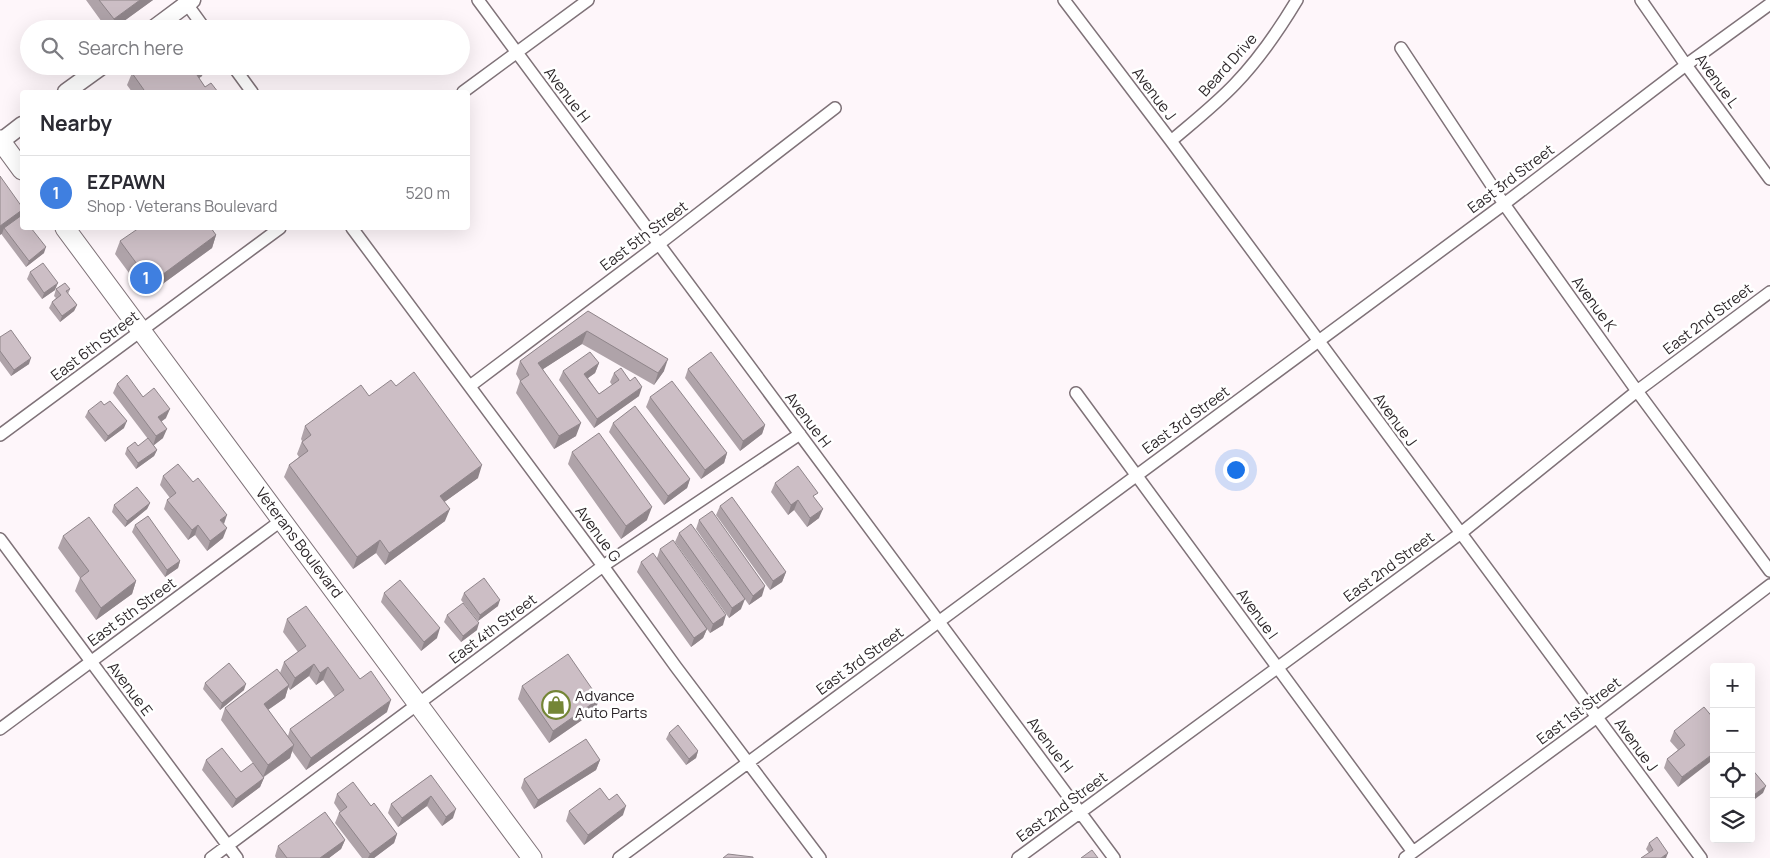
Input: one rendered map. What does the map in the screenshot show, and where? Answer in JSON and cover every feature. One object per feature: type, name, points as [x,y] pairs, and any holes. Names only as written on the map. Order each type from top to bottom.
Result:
[{"type":"main road","points":[[0,141],[20,167]]},
{"type":"main road","name":"Veterans Boulevard","points":[[66,230],[532,858]]},
{"type":"street","name":"Avenue H","points":[[478,0],[1114,858]]},
{"type":"street","points":[[466,90],[588,0]]},
{"type":"street","name":"Avenue J","points":[[1064,0],[1701,858]]},
{"type":"street","name":"Beard Drive","points":[[1170,141],[1202,115],[1235,84],[1264,50],[1297,0]]},
{"type":"street","name":"Avenue L","points":[[1641,0],[1770,179]]},
{"type":"street","points":[[164,20],[187,1],[199,20]]},
{"type":"street","name":"East 3rd Street","points":[[619,858],[1504,204],[1686,65],[1770,4]]},
{"type":"street","name":"Avenue K","points":[[1401,48],[1504,204],[1770,571]]},
{"type":"street","points":[[69,90],[90,75]]},
{"type":"street","points":[[240,75],[251,90]]},
{"type":"street","name":"East 5th Street","points":[[470,386],[659,244],[835,108]]},
{"type":"street","points":[[0,141],[20,126]]},
{"type":"street","name":"East 6th Street","points":[[0,435],[277,230]]},
{"type":"street","name":"Avenue G","points":[[353,230],[676,667],[820,858]]},
{"type":"street","name":"East 2nd Street","points":[[1018,858],[1461,533],[1637,390],[1770,292]]},
{"type":"street","name":"Avenue I","points":[[1076,394],[1278,667],[1409,855]]},
{"type":"street","name":"East 4th Street","points":[[211,858],[603,566],[800,434]]},
{"type":"street","name":"East 5th Street","points":[[0,729],[282,520]]},
{"type":"street","name":"Avenue E","points":[[0,539],[237,858]]},
{"type":"street","name":"East 1st Street","points":[[1409,855],[1597,717],[1770,585]]},
{"type":"building","points":[[99,0],[140,0],[114,19]]},
{"type":"building","points":[[133,75],[197,75],[205,87],[211,83],[216,90],[144,90]]},
{"type":"building","points":[[0,176],[20,204],[20,211],[0,226]]},
{"type":"building","points":[[20,216],[20,230],[33,230],[46,247],[29,261],[4,228]]},
{"type":"building","points":[[136,230],[212,230],[216,235],[151,283],[120,241]]},
{"type":"building","points":[[43,263],[58,283],[44,293],[30,272]]},
{"type":"building","points":[[65,283],[70,289],[66,291],[77,305],[62,316],[52,302],[61,295],[56,289]]},
{"type":"building","points":[[588,311],[668,359],[658,373],[587,331],[538,363],[581,423],[559,436],[520,381],[529,375],[520,361]]},
{"type":"building","points":[[11,330],[31,358],[14,370],[0,351],[0,337]]},
{"type":"building","points":[[590,352],[599,363],[584,374],[599,394],[619,380],[614,373],[621,368],[630,381],[635,377],[642,387],[597,419],[563,371]]},
{"type":"building","points":[[711,352],[765,425],[743,441],[688,369]]},
{"type":"building","points":[[414,372],[482,465],[440,496],[450,509],[389,553],[380,540],[357,557],[289,465],[308,451],[302,442],[311,435],[305,426],[361,385],[369,396],[391,380],[396,386]]},
{"type":"building","points":[[127,375],[143,397],[154,388],[170,409],[158,417],[167,429],[156,436],[117,384]]},
{"type":"building","points":[[672,381],[727,453],[705,470],[650,397]]},
{"type":"building","points":[[101,401],[104,405],[110,401],[127,421],[108,436],[88,411]]},
{"type":"building","points":[[635,406],[690,479],[668,496],[613,423]]},
{"type":"building","points":[[599,433],[652,507],[626,526],[572,452]]},
{"type":"building","points":[[148,438],[157,450],[138,463],[127,448],[135,442],[138,446]]},
{"type":"building","points":[[178,464],[193,482],[198,478],[227,515],[220,520],[227,528],[210,541],[198,525],[192,530],[167,500],[176,493],[163,476]]},
{"type":"building","points":[[798,466],[818,493],[813,496],[823,509],[810,518],[798,500],[791,505],[775,483]]},
{"type":"building","points":[[137,487],[150,503],[127,521],[114,505]]},
{"type":"building","points":[[732,497],[786,572],[773,581],[720,506]]},
{"type":"building","points":[[712,511],[765,586],[753,596],[699,520]]},
{"type":"building","points":[[148,516],[180,561],[167,570],[135,525]]},
{"type":"building","points":[[89,517],[136,581],[101,608],[80,578],[89,571],[63,536]]},
{"type":"building","points":[[691,524],[745,599],[732,608],[679,533]]},
{"type":"building","points":[[673,540],[726,615],[713,624],[660,549]]},
{"type":"building","points":[[653,553],[707,629],[694,638],[641,562]]},
{"type":"building","points":[[484,578],[500,600],[480,615],[464,593]]},
{"type":"building","points":[[400,580],[440,628],[424,642],[384,593]]},
{"type":"building","points":[[463,603],[479,623],[463,636],[447,615]]},
{"type":"building","points":[[306,606],[360,679],[371,671],[391,700],[311,758],[290,729],[344,690],[328,667],[320,673],[314,664],[295,678],[284,662],[306,646],[287,619]]},
{"type":"building","name":"Advance Auto Parts","points":[[568,654],[599,699],[553,731],[522,686]]},
{"type":"building","points":[[229,663],[246,684],[222,703],[205,683]]},
{"type":"building","points":[[277,669],[289,685],[264,704],[294,745],[268,765],[225,708]]},
{"type":"building","points":[[1704,707],[1710,714],[1710,756],[1682,777],[1667,759],[1685,745],[1674,731]]},
{"type":"building","points":[[678,725],[698,751],[689,759],[669,733]]},
{"type":"building","points":[[586,739],[600,760],[538,800],[524,779]]},
{"type":"building","points":[[222,748],[241,772],[253,763],[264,778],[236,799],[206,760]]},
{"type":"building","points":[[1755,773],[1766,786],[1755,794]]},
{"type":"building","points":[[431,775],[456,809],[446,817],[431,796],[402,818],[391,804]]},
{"type":"building","points":[[353,782],[371,806],[374,803],[397,834],[370,854],[339,813],[347,807],[337,794]]},
{"type":"building","points":[[600,788],[609,800],[617,794],[626,806],[588,835],[569,811]]},
{"type":"building","points":[[325,812],[345,840],[320,858],[287,858],[278,846]]},
{"type":"building","points":[[1657,837],[1668,853],[1661,858],[1641,858],[1653,850],[1649,843]]},
{"type":"building","points":[[1092,850],[1098,858],[1081,858]]},
{"type":"building","points":[[728,854],[753,857],[753,858],[723,858]]},
{"type":"place","name":"EZPAWN","points":[[146,278]]},
{"type":"place","name":"Advance Auto Parts","points":[[556,705]]}]
